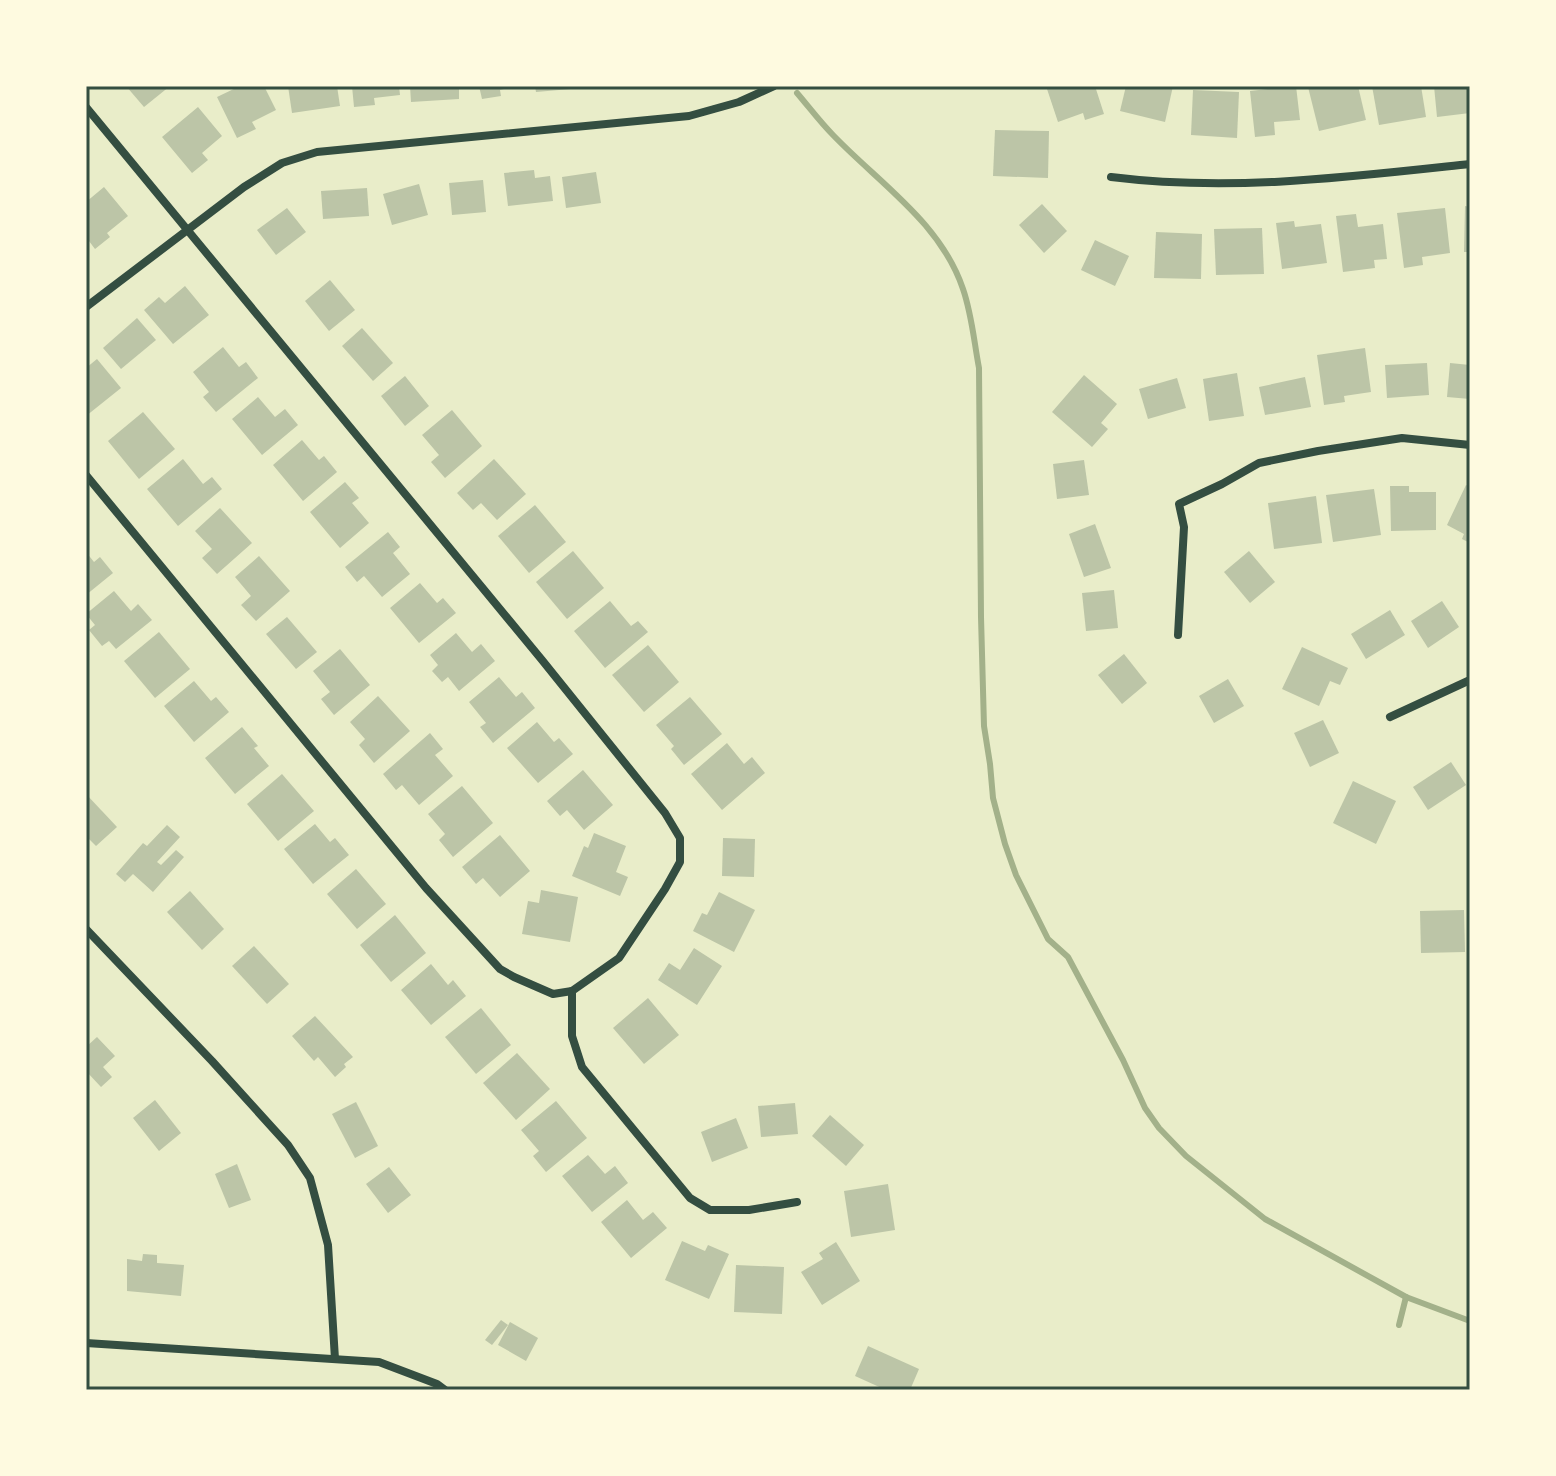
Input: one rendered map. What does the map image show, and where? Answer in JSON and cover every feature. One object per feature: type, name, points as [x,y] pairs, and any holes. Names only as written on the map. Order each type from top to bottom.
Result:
[{"type":"street","points":[[86,307],[244,187],[282,163],[317,152],[689,116],[739,102],[774,86]]},
{"type":"street","points":[[86,107],[665,813],[680,838],[680,862],[619,958],[572,991],[553,994],[500,969],[426,888],[86,475]]},
{"type":"street","points":[[1111,177],[1245,184],[1470,164]]},
{"type":"street","points":[[1178,635],[1184,527],[1179,504],[1259,463],[1303,454],[1402,438],[1470,445]]},
{"type":"street","points":[[1390,717],[1470,680]]},
{"type":"street","points":[[86,929],[288,1145],[310,1178],[328,1245],[335,1359]]},
{"type":"street","points":[[572,991],[572,1036],[582,1067],[690,1198],[710,1210],[749,1210],[797,1202]]},
{"type":"street","points":[[86,1343],[379,1362],[445,1390]]},
{"type":"building","points":[[126,86],[170,86],[144,107]]},
{"type":"building","points":[[240,86],[264,86],[276,110],[252,122],[256,129],[237,138],[217,97]]},
{"type":"building","points":[[288,86],[337,86],[340,106],[292,113]]},
{"type":"building","points":[[352,86],[399,86],[400,95],[374,98],[375,105],[354,107]]},
{"type":"building","points":[[410,86],[459,86],[459,99],[411,102]]},
{"type":"building","points":[[479,86],[512,87],[500,90],[501,96],[482,99]]},
{"type":"building","points":[[535,86],[582,86],[582,88],[536,92]]},
{"type":"building","points":[[1046,86],[1095,86],[1104,114],[1085,120],[1083,113],[1058,122]]},
{"type":"building","points":[[1126,86],[1173,86],[1165,122],[1120,111]]},
{"type":"building","points":[[1296,86],[1300,120],[1274,122],[1275,135],[1255,137],[1250,91]]},
{"type":"building","points":[[1358,86],[1366,120],[1319,131],[1308,87]]},
{"type":"building","points":[[1372,86],[1421,86],[1426,117],[1379,125]]},
{"type":"building","points":[[1434,86],[1470,86],[1470,113],[1437,117]]},
{"type":"building","points":[[1193,90],[1239,92],[1237,138],[1191,135]]},
{"type":"building","points":[[198,107],[222,136],[202,153],[208,160],[192,173],[162,137]]},
{"type":"building","points":[[995,130],[1049,131],[1048,178],[993,176]]},
{"type":"building","points":[[534,170],[535,178],[550,176],[553,201],[508,206],[504,173]]},
{"type":"building","points":[[596,172],[601,203],[566,208],[562,177]]},
{"type":"building","points":[[483,180],[486,212],[452,215],[449,183]]},
{"type":"building","points":[[419,184],[428,215],[392,225],[383,194]]},
{"type":"building","points":[[104,187],[128,216],[107,233],[110,237],[95,249],[86,237],[86,202]]},
{"type":"building","points":[[367,188],[369,216],[323,219],[321,191]]},
{"type":"building","points":[[1042,204],[1067,231],[1044,253],[1019,225]]},
{"type":"building","points":[[1465,206],[1470,207],[1470,252],[1464,252]]},
{"type":"building","points":[[287,208],[306,232],[276,255],[257,230]]},
{"type":"building","points":[[1445,208],[1450,253],[1422,257],[1423,265],[1404,268],[1397,213]]},
{"type":"building","points":[[1356,214],[1358,227],[1383,224],[1387,259],[1374,260],[1375,268],[1343,272],[1336,216]]},
{"type":"building","points":[[1294,221],[1295,227],[1321,224],[1327,263],[1282,269],[1276,223]]},
{"type":"building","points":[[1262,228],[1264,274],[1216,275],[1214,229]]},
{"type":"building","points":[[1156,232],[1202,234],[1201,279],[1154,278]]},
{"type":"building","points":[[1095,240],[1129,256],[1115,286],[1081,270]]},
{"type":"building","points":[[330,280],[355,310],[329,331],[305,301]]},
{"type":"building","points":[[185,286],[209,315],[173,344],[144,310],[159,297],[165,303]]},
{"type":"building","points":[[137,318],[156,340],[121,369],[103,348]]},
{"type":"building","points":[[362,328],[393,363],[373,381],[342,346]]},
{"type":"building","points":[[223,347],[239,367],[246,362],[258,378],[216,412],[203,397],[209,392],[193,372]]},
{"type":"building","points":[[1365,348],[1371,392],[1344,396],[1345,402],[1324,405],[1317,355]]},
{"type":"building","points":[[97,359],[121,388],[86,416],[86,368]]},
{"type":"building","points":[[1427,363],[1429,395],[1387,398],[1385,365]]},
{"type":"building","points":[[1450,363],[1470,365],[1470,399],[1447,397]]},
{"type":"building","points":[[1237,373],[1244,416],[1209,421],[1203,379]]},
{"type":"building","points":[[1084,375],[1117,404],[1101,423],[1108,429],[1092,447],[1052,412]]},
{"type":"building","points":[[405,376],[429,406],[405,426],[381,396]]},
{"type":"building","points":[[1305,377],[1311,407],[1265,415],[1259,387]]},
{"type":"building","points":[[1177,378],[1186,408],[1148,419],[1139,389]]},
{"type":"building","points":[[258,397],[275,417],[285,409],[298,425],[262,455],[232,419]]},
{"type":"building","points":[[452,410],[482,446],[445,478],[431,462],[439,455],[422,435]]},
{"type":"building","points":[[143,412],[175,449],[139,479],[108,441]]},
{"type":"building","points":[[302,440],[319,460],[324,456],[337,472],[303,501],[273,465]]},
{"type":"building","points":[[183,459],[203,484],[212,477],[222,489],[178,526],[147,489]]},
{"type":"building","points":[[494,459],[526,494],[497,520],[481,503],[473,510],[457,493]]},
{"type":"building","points":[[1084,460],[1089,495],[1057,499],[1053,464]]},
{"type":"building","points":[[345,482],[359,498],[352,503],[369,523],[340,548],[310,512]]},
{"type":"building","points":[[1466,485],[1470,487],[1470,543],[1462,539],[1464,534],[1447,525]]},
{"type":"building","points":[[1390,486],[1409,486],[1409,492],[1436,492],[1436,530],[1391,531]]},
{"type":"building","points":[[1374,489],[1381,535],[1333,542],[1326,495]]},
{"type":"building","points":[[1316,496],[1322,543],[1274,549],[1268,503]]},
{"type":"building","points":[[535,505],[566,542],[529,573],[498,536]]},
{"type":"building","points":[[220,508],[252,543],[217,574],[202,558],[212,549],[195,531]]},
{"type":"building","points":[[1095,524],[1111,568],[1084,577],[1069,534]]},
{"type":"building","points":[[388,532],[400,547],[393,553],[410,574],[382,597],[364,576],[357,582],[345,567]]},
{"type":"building","points":[[573,551],[604,588],[567,619],[536,582]]},
{"type":"building","points":[[1249,551],[1275,582],[1250,603],[1224,572]]},
{"type":"building","points":[[86,552],[94,562],[100,557],[113,573],[86,595]]},
{"type":"building","points":[[259,556],[290,591],[256,621],[241,605],[251,596],[235,577]]},
{"type":"building","points":[[420,583],[437,603],[443,598],[456,613],[419,643],[390,608]]},
{"type":"building","points":[[1114,590],[1118,628],[1086,631],[1082,593]]},
{"type":"building","points":[[114,591],[131,611],[138,604],[152,620],[116,649],[109,641],[102,646],[89,630],[95,625],[86,614]]},
{"type":"building","points":[[610,601],[631,626],[638,621],[648,632],[605,668],[574,631]]},
{"type":"building","points":[[1442,601],[1459,627],[1428,648],[1411,621]]},
{"type":"building","points":[[1390,610],[1405,635],[1366,659],[1351,634]]},
{"type":"building","points":[[287,617],[317,652],[296,669],[266,634]]},
{"type":"building","points":[[159,632],[190,669],[155,698],[124,661]]},
{"type":"building","points":[[456,633],[472,652],[481,644],[495,661],[459,691],[448,677],[442,682],[432,671],[438,665],[430,655]]},
{"type":"building","points":[[648,645],[679,682],[644,712],[612,675]]},
{"type":"building","points":[[1302,647],[1348,668],[1340,685],[1330,681],[1319,706],[1282,689]]},
{"type":"building","points":[[340,649],[370,685],[334,715],[321,699],[330,692],[313,671]]},
{"type":"building","points":[[1124,654],[1147,683],[1122,704],[1098,675]]},
{"type":"building","points":[[499,677],[516,697],[522,692],[535,708],[493,743],[480,727],[486,723],[469,702]]},
{"type":"building","points":[[1228,679],[1244,706],[1214,723],[1199,696]]},
{"type":"building","points":[[194,681],[211,701],[216,697],[229,712],[194,742],[164,706]]},
{"type":"building","points":[[378,696],[410,731],[374,763],[359,745],[365,739],[350,722]]},
{"type":"building","points":[[690,697],[722,734],[684,765],[671,749],[674,746],[656,725]]},
{"type":"building","points":[[1323,720],[1339,753],[1310,767],[1294,733]]},
{"type":"building","points":[[537,722],[554,742],[559,738],[573,754],[538,783],[507,748]]},
{"type":"building","points":[[242,727],[269,766],[235,794],[205,758]]},
{"type":"building","points":[[430,733],[443,749],[435,755],[453,776],[419,805],[402,785],[396,790],[383,774]]},
{"type":"building","points":[[727,743],[744,764],[752,757],[765,773],[722,810],[691,774]]},
{"type":"building","points":[[1451,762],[1466,785],[1428,810],[1413,787]]},
{"type":"building","points":[[583,770],[613,805],[584,830],[567,810],[560,816],[547,801]]},
{"type":"building","points":[[282,774],[314,811],[278,841],[247,804]]},
{"type":"building","points":[[1353,781],[1396,801],[1376,844],[1333,823]]},
{"type":"building","points":[[462,786],[493,823],[453,857],[439,840],[445,834],[428,814]]},
{"type":"building","points":[[86,794],[117,827],[96,846],[86,836]]},
{"type":"building","points":[[315,824],[330,842],[335,838],[349,855],[313,884],[284,849]]},
{"type":"building","points":[[167,825],[180,837],[157,862],[161,865],[176,850],[184,857],[153,892],[133,874],[125,882],[116,874],[143,843],[147,846]]},
{"type":"building","points":[[594,833],[626,846],[616,872],[628,877],[620,896],[572,876],[584,846],[588,848]]},
{"type":"building","points":[[500,835],[530,871],[500,897],[483,878],[476,884],[462,867]]},
{"type":"building","points":[[723,838],[755,839],[754,877],[722,876]]},
{"type":"building","points":[[356,869],[386,904],[357,929],[327,894]]},
{"type":"building","points":[[541,890],[578,897],[570,942],[522,934],[528,901],[539,903]]},
{"type":"building","points":[[190,891],[224,929],[202,950],[167,912]]},
{"type":"building","points":[[719,892],[755,910],[734,952],[693,931],[702,913],[707,915]]},
{"type":"building","points":[[1464,910],[1465,952],[1421,953],[1420,911]]},
{"type":"building","points":[[395,915],[426,953],[391,982],[360,945]]},
{"type":"building","points":[[254,946],[289,984],[267,1004],[232,966]]},
{"type":"building","points":[[694,948],[722,966],[697,1005],[658,980],[669,963],[680,970]]},
{"type":"building","points":[[431,964],[448,985],[453,980],[466,996],[431,1025],[401,990]]},
{"type":"building","points":[[648,998],[679,1035],[644,1064],[613,1028]]},
{"type":"building","points":[[481,1008],[511,1045],[476,1074],[445,1037]]},
{"type":"building","points":[[315,1016],[353,1057],[335,1077],[318,1057],[314,1061],[292,1036]]},
{"type":"building","points":[[97,1037],[115,1056],[103,1067],[112,1077],[101,1087],[86,1071],[86,1047]]},
{"type":"building","points":[[517,1053],[550,1089],[516,1120],[483,1083]]},
{"type":"building","points":[[155,1100],[181,1133],[159,1151],[133,1118]]},
{"type":"building","points":[[556,1101],[587,1138],[546,1172],[533,1156],[539,1151],[521,1130]]},
{"type":"building","points":[[356,1102],[378,1146],[355,1158],[332,1114]]},
{"type":"building","points":[[795,1103],[798,1134],[761,1137],[758,1106]]},
{"type":"building","points":[[830,1115],[864,1145],[846,1166],[812,1136]]},
{"type":"building","points":[[736,1118],[748,1148],[712,1162],[701,1132]]},
{"type":"building","points":[[588,1155],[605,1174],[615,1166],[628,1183],[592,1212],[562,1176]]},
{"type":"building","points":[[237,1164],[251,1200],[229,1208],[215,1174]]},
{"type":"building","points":[[389,1167],[411,1195],[388,1213],[366,1184]]},
{"type":"building","points":[[888,1184],[895,1230],[851,1237],[844,1191]]},
{"type":"building","points":[[627,1200],[643,1220],[653,1212],[667,1228],[631,1258],[601,1222]]},
{"type":"building","points":[[682,1241],[705,1251],[708,1245],[729,1254],[709,1299],[665,1280]]},
{"type":"building","points":[[836,1242],[860,1281],[822,1305],[801,1272],[823,1259],[819,1253]]},
{"type":"building","points":[[143,1254],[157,1255],[157,1263],[184,1265],[181,1296],[127,1291],[127,1259],[142,1261]]},
{"type":"building","points":[[736,1265],[784,1267],[782,1314],[734,1312]]},
{"type":"building","points":[[501,1320],[508,1325],[492,1345],[485,1340]]},
{"type":"building","points":[[510,1322],[538,1338],[526,1361],[498,1345]]},
{"type":"building","points":[[868,1346],[919,1369],[910,1390],[886,1390],[855,1376]]},
{"type":"waterway","points":[[797,93],[833,135],[924,224],[953,265],[966,299],[979,368],[984,726],[993,798],[1016,875],[1048,939],[1068,957],[1145,1108],[1186,1156],[1265,1219],[1406,1297],[1470,1321]]},
{"type":"waterway","points":[[1399,1325],[1406,1297]]}]
